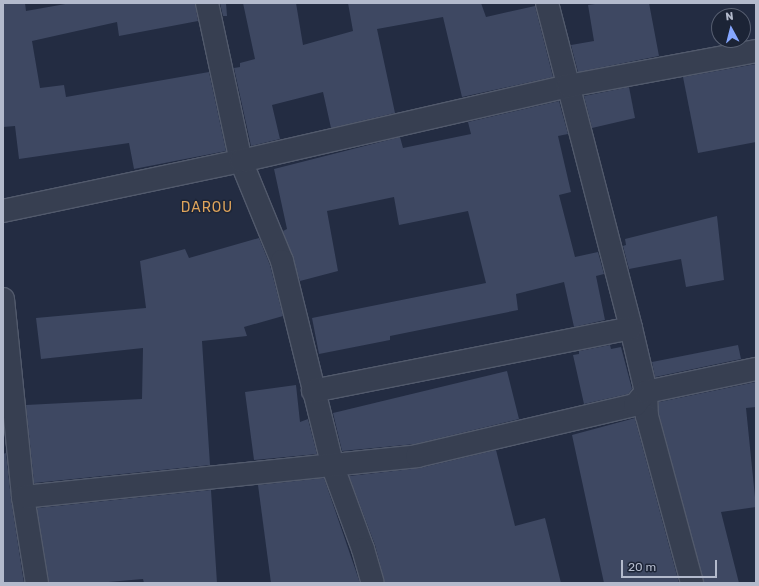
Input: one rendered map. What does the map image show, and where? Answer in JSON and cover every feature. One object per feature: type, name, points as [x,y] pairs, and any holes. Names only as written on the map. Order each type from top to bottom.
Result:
[{"type":"street","points":[[208,3],[241,161],[282,260],[313,391],[333,467],[373,583]]},
{"type":"street","points":[[547,3],[631,328],[646,392],[648,416],[692,583]]},
{"type":"street","points":[[3,211],[241,161],[568,86],[756,50]]},
{"type":"street","points":[[3,299],[23,497],[37,583]]},
{"type":"street","points":[[313,391],[631,328]]},
{"type":"street","points":[[23,497],[333,467],[416,456],[635,405],[646,392],[756,369]]},
{"type":"building","points":[[3,3],[25,3],[26,11],[71,3],[195,3],[198,21],[119,36],[117,22],[32,41],[40,88],[64,85],[66,97],[209,72],[226,151],[134,169],[129,143],[19,159],[15,126],[3,127]]},
{"type":"building","points":[[220,3],[226,3],[227,16],[223,16]]},
{"type":"building","points":[[243,3],[296,3],[303,45],[353,31],[348,3],[481,3],[486,17],[535,6],[553,77],[462,97],[443,17],[377,29],[395,113],[331,128],[323,92],[272,105],[280,139],[251,146],[234,68],[240,67],[240,63],[255,59]]},
{"type":"building","points":[[602,3],[649,3],[659,56],[578,72],[571,45],[594,41],[588,5]]},
{"type":"building","points":[[756,64],[756,142],[698,153],[683,77]]},
{"type":"building","points":[[629,87],[635,118],[592,128],[584,96]]},
{"type":"building","points":[[559,101],[568,134],[558,136],[571,192],[559,195],[575,257],[598,252],[604,274],[596,276],[605,320],[574,327],[564,282],[516,294],[518,310],[390,336],[390,340],[319,354],[312,318],[486,283],[468,211],[399,225],[394,197],[327,211],[338,271],[300,281],[283,231],[287,229],[274,169],[400,137],[403,148],[471,134],[468,122]]},
{"type":"building","points":[[717,216],[724,280],[686,287],[681,259],[629,269],[623,246],[626,245],[625,239]]},
{"type":"building","points":[[259,238],[270,265],[283,316],[244,327],[247,336],[202,341],[210,465],[34,483],[26,405],[142,399],[143,348],[41,359],[36,318],[146,308],[140,261],[185,249],[189,258]]},
{"type":"building","points":[[610,345],[611,349],[621,347],[632,389],[628,394],[584,404],[573,355],[579,354],[579,351]]},
{"type":"building","points":[[738,345],[741,359],[655,377],[652,362]]},
{"type":"building","points":[[507,371],[519,419],[415,444],[342,451],[333,413]]},
{"type":"building","points":[[756,382],[756,407],[746,408],[756,507],[721,512],[739,583],[704,583],[659,414],[659,402]]},
{"type":"building","points":[[296,385],[300,422],[308,419],[317,454],[254,460],[245,392]]},
{"type":"building","points":[[635,418],[679,583],[604,583],[572,435]]},
{"type":"building","points":[[496,450],[515,526],[545,518],[561,583],[385,583],[375,545],[349,476],[420,468]]},
{"type":"building","points":[[6,453],[11,499],[24,583],[3,583],[3,454]]},
{"type":"building","points":[[324,478],[360,583],[271,583],[258,485]]},
{"type":"building","points":[[211,490],[217,583],[144,583],[143,579],[97,583],[49,583],[37,508]]},
{"type":"district","name":"DAROU","points":[[207,208]]}]
